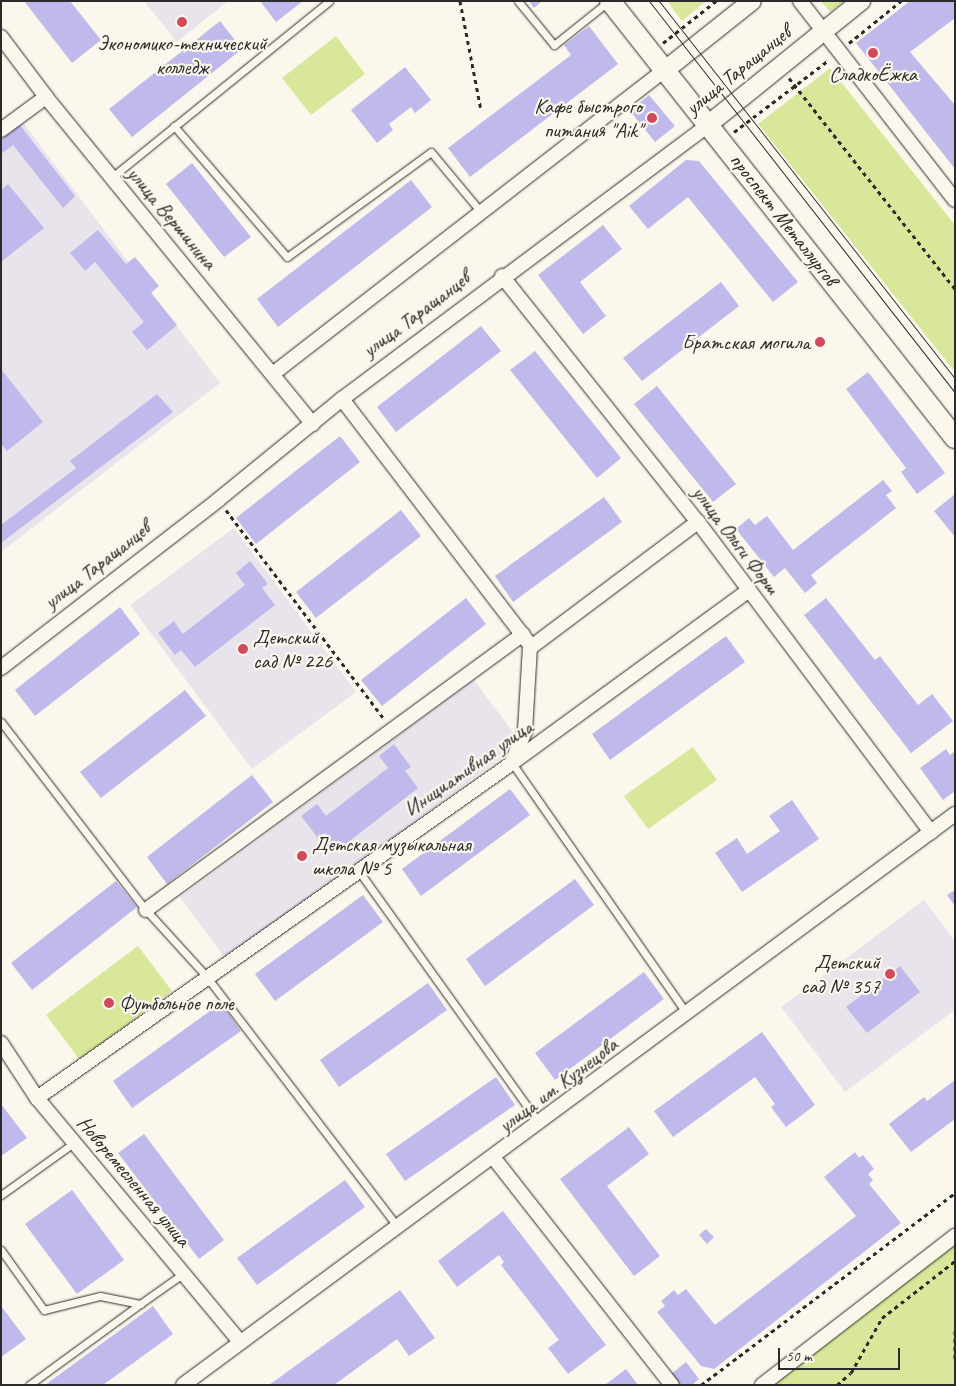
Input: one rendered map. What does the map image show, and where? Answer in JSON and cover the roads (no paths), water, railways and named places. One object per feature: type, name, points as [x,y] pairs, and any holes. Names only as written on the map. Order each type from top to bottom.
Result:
[{"type":"main road","name":"проспект Металлургов","points":[[610,1],[664,71],[723,141],[955,438]]},
{"type":"street","name":"улица Таращанцев","points":[[274,373],[752,1]]},
{"type":"street","points":[[800,1],[955,200]]},
{"type":"street","name":"улица Таращанцев","points":[[1,668],[218,500],[342,399],[502,276],[709,124],[861,1]]},
{"type":"street","name":"улица Вершинина","points":[[1,37],[46,97],[274,373],[313,424]]},
{"type":"street","points":[[1,130],[46,97]]},
{"type":"street","name":"улица Ольги Форш","points":[[502,276],[698,522],[931,832]]},
{"type":"street","points":[[342,399],[523,634],[530,648],[525,731],[512,763]]},
{"type":"street","points":[[530,648],[698,522]]},
{"type":"street","name":"Инициативная улица","points":[[37,1098],[206,976],[512,763],[749,590]]},
{"type":"street","points":[[146,910],[523,634]]},
{"type":"street","name":"улица им. Кузнецова","points":[[183,1385],[397,1226],[539,1124],[955,814]]},
{"type":"street","name":"Новоремесленная улица","points":[[1,1043],[7,1060],[37,1098],[184,1272],[240,1342]]},
{"type":"street","points":[[493,1157],[672,1385]]},
{"type":"street","points":[[762,1385],[955,1236]]},
{"type":"lane","points":[[112,177],[329,1]]},
{"type":"lane","points":[[518,1],[554,44],[610,1]]},
{"type":"lane","points":[[174,126],[287,257],[431,152],[481,212]]},
{"type":"lane","points":[[1,722],[146,910],[206,976],[397,1226]]},
{"type":"lane","points":[[512,763],[687,1014]]},
{"type":"lane","points":[[358,870],[539,1124]]},
{"type":"lane","points":[[1,1195],[75,1142]]},
{"type":"lane","points":[[1,1250],[44,1310],[100,1296],[140,1304]]},
{"type":"lane","points":[[29,1385],[184,1272]]},
{"type":"tram line","points":[[649,1],[955,393]]},
{"type":"tram line","points":[[659,1],[955,378]]},
{"type":"place","name":"Экономико-технический колледж","points":[[182,22]]},
{"type":"place","name":"СладкоЁжка","points":[[873,53]]},
{"type":"place","name":"Кафе быстрого питания \"Aik\"","points":[[652,118]]},
{"type":"place","name":"Братская могила","points":[[820,342]]},
{"type":"place","name":"Детский сад № 226","points":[[243,649]]},
{"type":"place","name":"Детская музыкальная школа № 5","points":[[302,856]]},
{"type":"place","name":"Детский сад № 357","points":[[890,974]]},
{"type":"place","name":"Футбольное поле","points":[[109,1003]]}]
